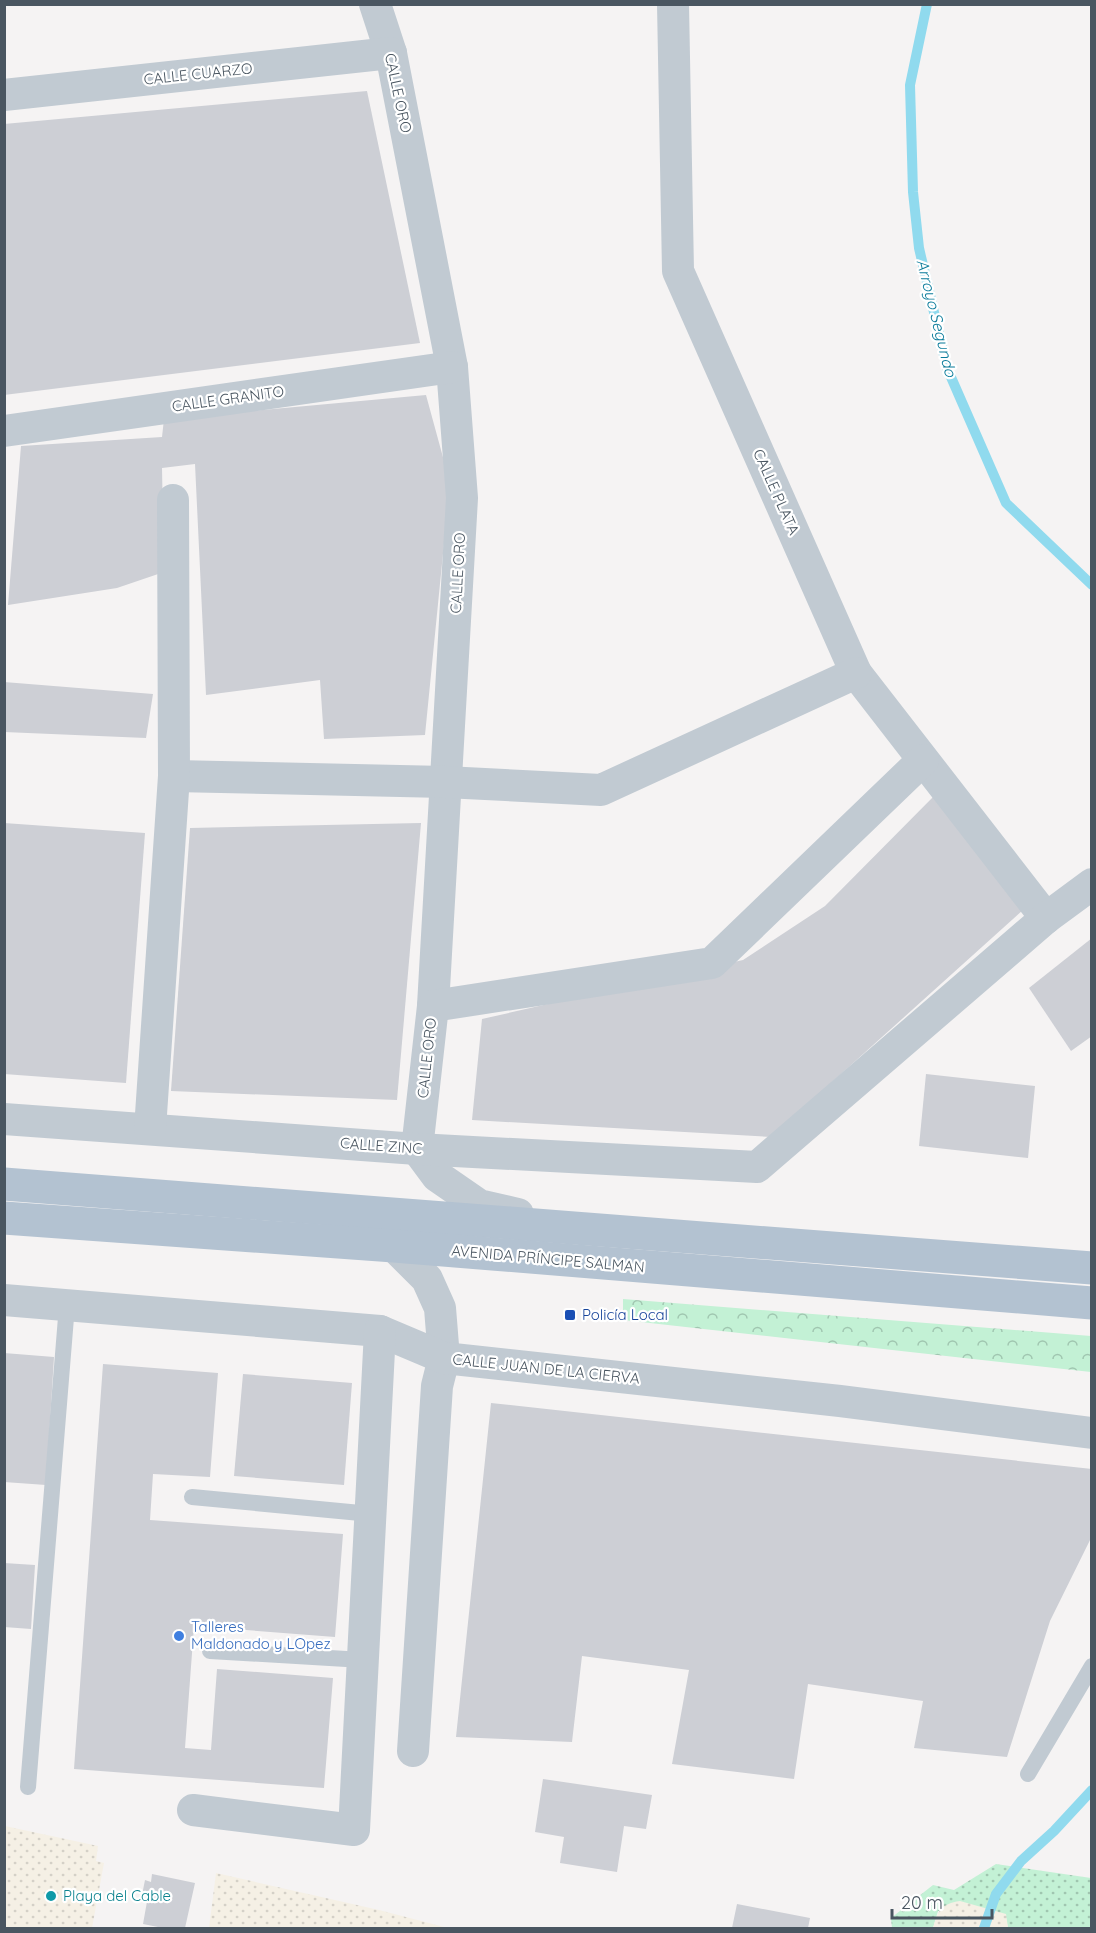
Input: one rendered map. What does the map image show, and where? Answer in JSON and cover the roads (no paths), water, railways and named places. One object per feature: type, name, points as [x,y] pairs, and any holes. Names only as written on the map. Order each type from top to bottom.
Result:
[{"type":"main road","points":[[4,1184],[1092,1269]]},
{"type":"main road","name":"AVENIDA PRÍNCIPE SALMAN","points":[[4,1218],[394,1246],[1092,1303]]},
{"type":"street","name":"CALLE ORO","points":[[375,4],[391,52],[452,367],[462,498],[433,1006],[417,1149]]},
{"type":"street","name":"CALLE PLATA","points":[[673,4],[678,271],[856,673],[1046,918]]},
{"type":"street","name":"CALLE CUARZO","points":[[4,95],[391,52]]},
{"type":"street","name":"CALLE GRANITO","points":[[4,431],[452,367]]},
{"type":"street","points":[[150,1129],[174,776],[173,500]]},
{"type":"street","points":[[174,776],[445,782],[601,790],[856,673]]},
{"type":"street","points":[[433,1006],[712,963],[923,760]]},
{"type":"street","points":[[1046,918],[1092,884]]},
{"type":"street","name":"CALLE ZINC","points":[[4,1119],[417,1149],[757,1167],[1046,918]]},
{"type":"street","points":[[417,1149],[437,1176],[479,1205],[587,1230]]},
{"type":"street","points":[[394,1246],[428,1279],[440,1308],[444,1358],[437,1386],[413,1751]]},
{"type":"street","name":"CALLE JUAN DE LA CIERVA","points":[[4,1300],[380,1331],[444,1358],[840,1401],[1092,1433]]},
{"type":"street","points":[[193,1810],[354,1830],[380,1331]]},
{"type":"lane","points":[[28,1787],[67,1305]]},
{"type":"lane","points":[[192,1497],[371,1514]]},
{"type":"lane","points":[[210,1650],[363,1660]]},
{"type":"lane","points":[[1028,1774],[1092,1666]]},
{"type":"waterway","name":"Arroyo Segundo","points":[[927,4],[910,85],[913,192],[919,248],[947,368],[1006,503],[1092,585]]},
{"type":"waterway","name":"Arroyo Segundo","points":[[984,1928],[996,1894],[1021,1861],[1054,1831],[1092,1790]]},
{"type":"place","name":"Policía Local","points":[[570,1315]]},
{"type":"place","name":"Talleres Maldonado y LOpez","points":[[179,1636]]},
{"type":"place","name":"Playa del Cable","points":[[51,1896]]}]
